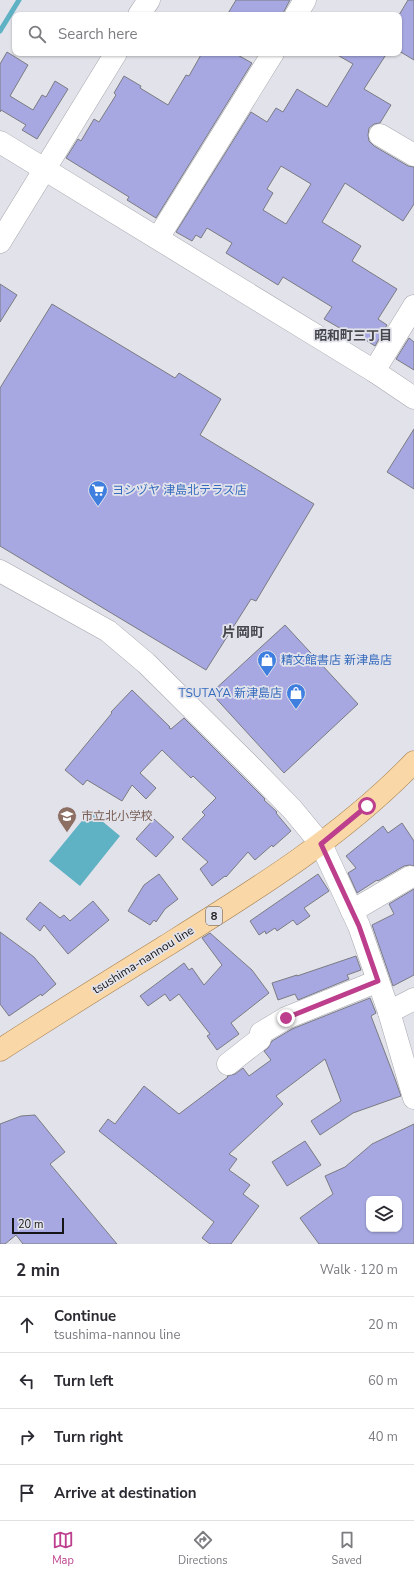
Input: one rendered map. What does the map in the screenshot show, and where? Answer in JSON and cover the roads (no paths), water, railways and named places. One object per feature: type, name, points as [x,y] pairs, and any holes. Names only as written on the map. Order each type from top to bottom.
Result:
[{"type":"main road","name":"tsushima-nannou line","points":[[0,1050],[238,900],[321,844],[367,806],[414,762]]},
{"type":"street","points":[[141,12],[149,0]]},
{"type":"street","points":[[298,12],[305,0]]},
{"type":"street","points":[[0,242],[114,56]]},
{"type":"street","points":[[158,238],[271,56]]},
{"type":"street","points":[[380,135],[414,155]]},
{"type":"street","points":[[0,142],[374,371],[414,398]]},
{"type":"street","points":[[374,371],[414,306]]},
{"type":"street","points":[[0,571],[108,631],[146,663],[292,809],[321,844],[359,926],[389,1012],[404,1068],[414,1098]]},
{"type":"street","points":[[352,911],[410,876]]},
{"type":"street","points":[[228,1064],[260,1039],[261,1033],[286,1018],[378,981]]},
{"type":"street","points":[[389,1012],[414,998]]},
{"type":"water","points":[[90,811],[120,836],[80,886],[49,861]]},
{"type":"waterway","points":[[0,31],[19,0]]},
{"type":"place","name":"ヨシヅヤ 津島北テラス店","points":[[98,507]]},
{"type":"place","name":"精文館書店 新津島店","points":[[267,677]]},
{"type":"place","name":"TSUTAYA 新津島店","points":[[296,710]]},
{"type":"place","name":"市立北小学校","points":[[67,833]]},
{"type":"district","name":"昭和町三丁目","points":[[353,335]]},
{"type":"district","name":"片岡町","points":[[243,632]]}]
